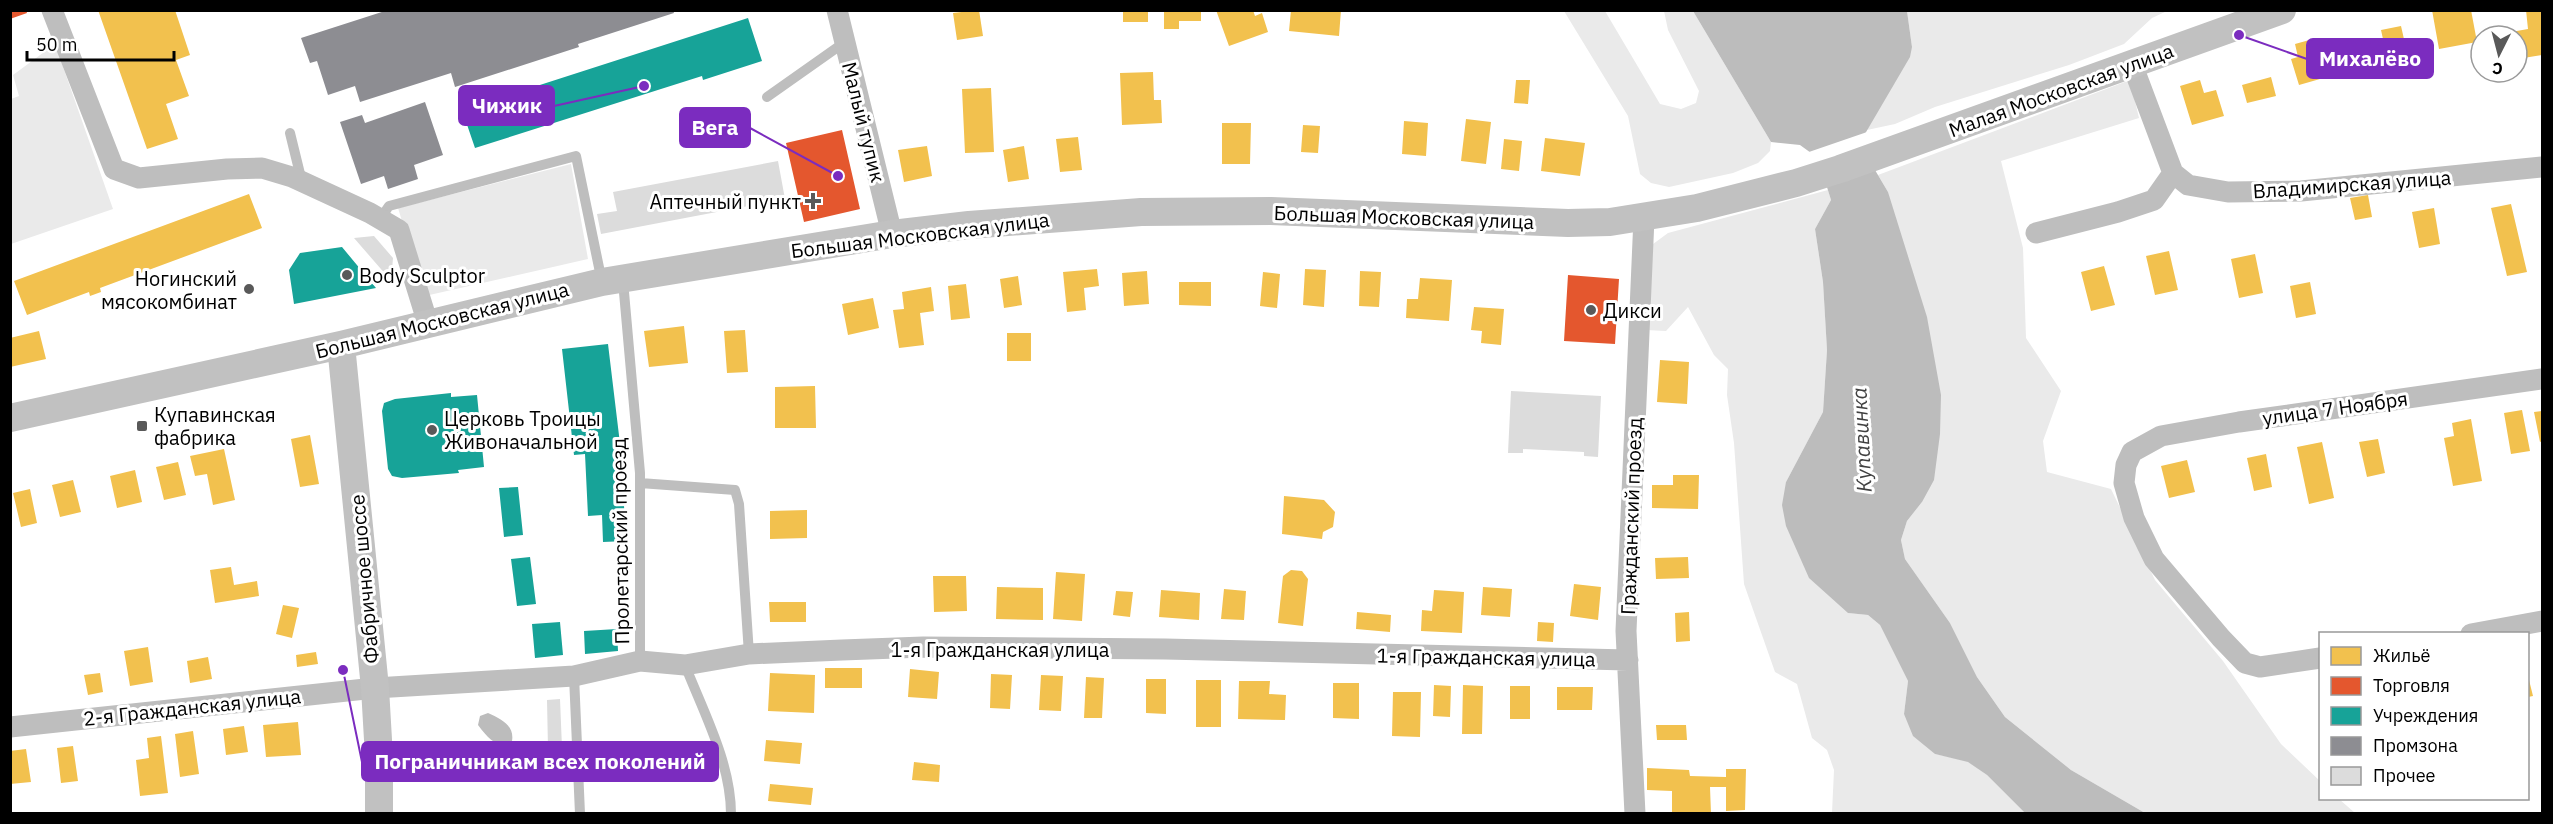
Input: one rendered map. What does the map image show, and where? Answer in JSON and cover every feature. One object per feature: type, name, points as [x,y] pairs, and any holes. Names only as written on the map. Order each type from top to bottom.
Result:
[{"type":"main road","name":"Малая Московская улица","points":[[1840,169],[2282,10]]},
{"type":"main road","name":"Большая Московская улица","points":[[10,418],[341,345],[613,280],[892,234],[969,225],[1141,212],[1271,211],[1568,224],[1644,218],[1697,208],[1796,183],[1840,169]]},
{"type":"main road","name":"Фабричное шоссе","points":[[341,345],[375,688],[379,813]]},
{"type":"street","points":[[51,10],[114,169],[139,178],[227,169],[262,168],[302,182],[380,219],[399,230],[428,324]]},
{"type":"street","name":"Малый тупик","points":[[837,10],[892,234]]},
{"type":"street","points":[[2036,233],[2118,212],[2154,200],[2173,173],[2132,64]]},
{"type":"street","name":"Владимирская улица","points":[[2173,173],[2188,185],[2228,192],[2301,191],[2542,167]]},
{"type":"street","name":"Гражданский проезд","points":[[1635,813],[1626,631],[1644,218]]},
{"type":"street","name":"улица 7 Ноября","points":[[2319,658],[2260,668],[2245,663],[2154,559],[2134,518],[2124,483],[2126,465],[2132,452],[2161,436],[2239,422],[2542,379]]},
{"type":"street","points":[[2477,632],[2542,621]]},
{"type":"street","name":"1-я Гражданская улица","points":[[375,688],[574,676],[640,661],[684,665],[749,654],[923,647],[1165,649],[1628,660]]},
{"type":"street","name":"2-я Гражданская улица","points":[[10,727],[375,688]]},
{"type":"lane","points":[[768,97],[845,42]]},
{"type":"lane","points":[[290,133],[302,182]]},
{"type":"lane","name":"Пролетарский проезд","points":[[380,219],[389,206],[576,156],[613,280],[640,483],[640,661]]},
{"type":"lane","points":[[640,483],[735,490],[739,504],[749,654]]},
{"type":"lane","points":[[684,665],[710,726],[729,785],[730,813]]},
{"type":"lane","points":[[574,676],[580,813]]},
{"type":"shaded area","points":[[1564,11],[1605,11],[1660,104],[1681,109],[1696,103],[1699,91],[1668,30],[1664,11],[1693,11],[1771,142],[1770,151],[1758,163],[1733,173],[1669,187],[1651,183],[1640,174],[1628,116]]},
{"type":"shaded area","points":[[1907,11],[2167,11],[2152,18],[2124,44],[2069,65],[1935,107],[1895,124],[1867,130],[1912,47]]},
{"type":"shaded area","points":[[55,44],[113,209],[11,244],[11,99],[19,96],[13,75]]},
{"type":"shaded area","points":[[2130,80],[2139,118],[2001,161],[2023,248],[2026,338],[2061,391],[2043,441],[2047,472],[2111,489],[2155,580],[2223,661],[2281,744],[2319,780],[2319,800],[2340,800],[2355,813],[2145,813],[2071,770],[2005,717],[1977,677],[1950,623],[1905,559],[1901,540],[1907,521],[1922,502],[1888,192],[1878,175]]},
{"type":"shaded area","points":[[571,164],[588,259],[425,296],[398,208]]},
{"type":"shaded area","points":[[1828,190],[1831,200],[1815,229],[1823,282],[1827,350],[1823,412],[1786,482],[1848,613],[1868,615],[1880,625],[1908,681],[1904,714],[1935,754],[1968,761],[1987,775],[2025,813],[1832,813],[1834,770],[1827,750],[1812,738],[1797,684],[1775,672],[1744,584],[1734,443],[1727,395],[1728,369],[1714,355],[1688,307],[1666,331],[1645,330],[1649,247],[1668,233]]},
{"type":"water","name":"Купавинка","points":[[1693,11],[1907,11],[1912,47],[1910,57],[1862,139],[1862,148],[1888,192],[1927,317],[1941,395],[1940,434],[1934,480],[1922,502],[1907,521],[1901,540],[1905,559],[1950,623],[1977,677],[2005,717],[2071,770],[2145,813],[2025,813],[1987,775],[1968,762],[1935,754],[1913,736],[1904,714],[1908,681],[1880,625],[1868,615],[1848,613],[1809,578],[1786,526],[1782,505],[1786,482],[1823,412],[1827,350],[1823,282],[1815,229],[1831,200],[1818,158],[1800,145],[1771,142]]},
{"type":"water","points":[[488,713],[507,724],[512,733],[511,745],[500,744],[492,740],[478,725],[480,716]]},
{"type":"pier","points":[[1870,131],[1865,139],[1865,147],[1824,189],[1815,160],[1806,153]]},
{"type":"building: Жильё","points":[[98,10],[175,10],[190,55],[176,60],[189,96],[166,104],[178,139],[147,149]]},
{"type":"building: Жильё","points":[[979,10],[983,36],[957,40],[953,13]]},
{"type":"building: Жильё","points":[[1123,10],[1148,10],[1148,22],[1123,22]]},
{"type":"building: Жильё","points":[[1164,10],[1201,10],[1201,21],[1179,21],[1179,29],[1164,29]]},
{"type":"building: Жильё","points":[[1216,10],[1253,10],[1255,16],[1262,13],[1268,32],[1229,46]]},
{"type":"building: Жильё","points":[[1291,10],[1341,10],[1339,36],[1289,31]]},
{"type":"building: Жильё","points":[[2432,10],[2471,10],[2474,24],[2469,24],[2469,43],[2439,49]]},
{"type":"building: Жильё","points":[[2526,10],[2542,10],[2542,55],[2529,57]]},
{"type":"building: Жильё","points":[[2401,26],[2409,61],[2389,66],[2381,30]]},
{"type":"building: Жильё","points":[[2313,39],[2317,51],[2327,48],[2334,75],[2299,85],[2291,59],[2298,57],[2295,44]]},
{"type":"building: Жильё","points":[[1153,72],[1154,100],[1161,100],[1162,123],[1122,125],[1120,73]]},
{"type":"building: Жильё","points":[[2271,77],[2276,96],[2247,103],[2242,85]]},
{"type":"building: Жильё","points":[[1516,80],[1530,80],[1528,104],[1514,103]]},
{"type":"building: Жильё","points":[[2200,80],[2204,93],[2216,90],[2224,116],[2192,125],[2180,86]]},
{"type":"building: Жильё","points":[[991,88],[994,152],[965,153],[962,89]]},
{"type":"building: Жильё","points":[[1466,119],[1491,122],[1486,164],[1461,161]]},
{"type":"building: Жильё","points":[[1404,121],[1428,123],[1426,156],[1402,154]]},
{"type":"building: Жильё","points":[[1222,123],[1251,123],[1250,164],[1222,164]]},
{"type":"building: Жильё","points":[[1303,125],[1320,126],[1318,153],[1301,152]]},
{"type":"building: Жильё","points":[[1078,137],[1082,170],[1060,172],[1056,139]]},
{"type":"building: Жильё","points":[[1545,138],[1585,143],[1580,176],[1541,171]]},
{"type":"building: Жильё","points":[[1504,139],[1522,141],[1519,171],[1501,169]]},
{"type":"building: Жильё","points":[[927,146],[932,176],[904,182],[898,150]]},
{"type":"building: Жильё","points":[[1024,146],[1029,179],[1008,182],[1003,150]]},
{"type":"building: Жильё","points":[[249,194],[262,228],[100,288],[101,292],[90,296],[89,292],[27,315],[14,281]]},
{"type":"building: Жильё","points":[[2368,195],[2372,217],[2355,220],[2350,198]]},
{"type":"building: Жильё","points":[[2511,204],[2527,272],[2507,276],[2491,208]]},
{"type":"building: Жильё","points":[[2434,208],[2440,244],[2419,248],[2412,212]]},
{"type":"building: Жильё","points":[[2169,251],[2178,290],[2155,295],[2146,256]]},
{"type":"building: Жильё","points":[[2255,254],[2263,293],[2239,298],[2231,259]]},
{"type":"building: Жильё","points":[[2104,266],[2115,305],[2091,311],[2081,272]]},
{"type":"building: Жильё","points":[[1097,269],[1099,286],[1084,288],[1086,310],[1067,312],[1063,272]]},
{"type":"building: Жильё","points":[[1305,269],[1326,270],[1324,307],[1303,305]]},
{"type":"building: Жильё","points":[[1147,271],[1149,304],[1124,306],[1122,273]]},
{"type":"building: Жильё","points":[[1360,271],[1381,272],[1379,307],[1359,306]]},
{"type":"building: Жильё","points":[[1263,272],[1280,274],[1277,308],[1260,306]]},
{"type":"building: Жильё","points":[[1018,276],[1022,305],[1004,308],[1000,279]]},
{"type":"building: Жильё","points":[[1420,278],[1452,280],[1449,321],[1406,318],[1407,299],[1418,299]]},
{"type":"building: Жильё","points":[[1179,282],[1211,282],[1211,306],[1179,305]]},
{"type":"building: Жильё","points":[[2310,282],[2316,314],[2296,318],[2290,286]]},
{"type":"building: Жильё","points":[[966,284],[970,318],[951,320],[948,286]]},
{"type":"building: Жильё","points":[[931,287],[934,311],[920,313],[924,345],[899,348],[893,310],[904,309],[902,292]]},
{"type":"building: Жильё","points":[[873,298],[879,328],[848,335],[842,304]]},
{"type":"building: Жильё","points":[[1474,307],[1504,309],[1501,345],[1481,343],[1482,331],[1471,330]]},
{"type":"building: Жильё","points":[[684,326],[688,363],[649,367],[644,331]]},
{"type":"building: Жильё","points":[[745,330],[748,372],[727,373],[724,331]]},
{"type":"building: Жильё","points":[[39,331],[46,359],[10,367],[10,338]]},
{"type":"building: Жильё","points":[[1007,333],[1031,333],[1031,361],[1007,361]]},
{"type":"building: Жильё","points":[[1660,360],[1689,362],[1687,404],[1657,402]]},
{"type":"building: Жильё","points":[[815,386],[816,428],[775,428],[775,387]]},
{"type":"building: Жильё","points":[[2522,410],[2530,451],[2511,454],[2504,413]]},
{"type":"building: Жильё","points":[[2542,411],[2542,441],[2540,442],[2534,412]]},
{"type":"building: Жильё","points":[[2471,419],[2482,481],[2453,486],[2444,438],[2454,436],[2452,423]]},
{"type":"building: Жильё","points":[[310,435],[319,484],[300,487],[291,439]]},
{"type":"building: Жильё","points":[[2378,439],[2385,473],[2367,477],[2359,442]]},
{"type":"building: Жильё","points":[[2322,442],[2334,498],[2309,504],[2297,447]]},
{"type":"building: Жильё","points":[[224,449],[235,500],[213,505],[207,474],[195,476],[190,456]]},
{"type":"building: Жильё","points":[[2266,454],[2272,487],[2254,491],[2247,458]]},
{"type":"building: Жильё","points":[[2187,460],[2195,492],[2169,498],[2161,466]]},
{"type":"building: Жильё","points":[[178,462],[186,495],[164,500],[156,467]]},
{"type":"building: Жильё","points":[[135,470],[142,502],[117,508],[110,476]]},
{"type":"building: Жильё","points":[[1673,475],[1699,475],[1698,509],[1652,508],[1652,485],[1673,485]]},
{"type":"building: Жильё","points":[[73,480],[81,512],[60,517],[52,485]]},
{"type":"building: Жильё","points":[[30,489],[37,523],[21,527],[13,493]]},
{"type":"building: Жильё","points":[[1284,496],[1324,500],[1335,512],[1333,527],[1323,532],[1322,539],[1282,534]]},
{"type":"building: Жильё","points":[[807,510],[807,538],[770,539],[770,511]]},
{"type":"building: Жильё","points":[[1688,557],[1689,578],[1656,579],[1655,558]]},
{"type":"building: Жильё","points":[[231,567],[234,585],[257,581],[259,596],[215,603],[210,570]]},
{"type":"building: Жильё","points":[[1291,570],[1302,571],[1308,579],[1303,626],[1278,623],[1283,576]]},
{"type":"building: Жильё","points":[[1056,572],[1085,574],[1082,621],[1053,619]]},
{"type":"building: Жильё","points":[[933,576],[966,576],[967,611],[934,612]]},
{"type":"building: Жильё","points":[[1574,584],[1601,587],[1598,620],[1570,616]]},
{"type":"building: Жильё","points":[[997,587],[1043,588],[1043,620],[996,619]]},
{"type":"building: Жильё","points":[[1483,587],[1512,589],[1510,617],[1481,615]]},
{"type":"building: Жильё","points":[[1224,589],[1246,591],[1244,620],[1221,619]]},
{"type":"building: Жильё","points":[[1161,590],[1200,593],[1199,620],[1159,617]]},
{"type":"building: Жильё","points":[[1434,590],[1464,592],[1462,633],[1421,631],[1422,610],[1432,611]]},
{"type":"building: Жильё","points":[[1116,591],[1133,592],[1130,617],[1113,615]]},
{"type":"building: Жильё","points":[[769,602],[806,602],[806,622],[770,622]]},
{"type":"building: Жильё","points":[[283,605],[299,608],[292,638],[276,634]]},
{"type":"building: Жильё","points":[[1357,612],[1391,615],[1390,632],[1356,629]]},
{"type":"building: Жильё","points":[[1689,612],[1690,641],[1676,642],[1675,613]]},
{"type":"building: Жильё","points":[[1538,622],[1554,623],[1553,642],[1537,641]]},
{"type":"building: Жильё","points":[[148,647],[153,682],[130,686],[124,651]]},
{"type":"building: Жильё","points":[[316,652],[318,664],[297,667],[296,655]]},
{"type":"building: Жильё","points":[[208,657],[212,679],[190,683],[187,661]]},
{"type":"building: Жильё","points":[[825,668],[862,668],[862,688],[825,688]]},
{"type":"building: Жильё","points":[[910,669],[939,672],[937,699],[908,697]]},
{"type":"building: Жильё","points":[[100,673],[103,692],[88,695],[84,675]]},
{"type":"building: Жильё","points":[[770,673],[815,675],[814,713],[768,711]]},
{"type":"building: Жильё","points":[[991,674],[1012,675],[1010,709],[990,708]]},
{"type":"building: Жильё","points":[[1041,675],[1063,676],[1061,711],[1039,710]]},
{"type":"building: Жильё","points":[[1086,677],[1104,678],[1102,718],[1084,718]]},
{"type":"building: Жильё","points":[[1146,679],[1166,679],[1166,714],[1146,713]]},
{"type":"building: Жильё","points":[[1196,680],[1221,680],[1221,727],[1196,727]]},
{"type":"building: Жильё","points":[[2529,680],[2533,696],[2529,697]]},
{"type":"building: Жильё","points":[[1239,681],[1270,681],[1269,694],[1286,695],[1285,720],[1238,719]]},
{"type":"building: Жильё","points":[[1333,683],[1359,683],[1359,719],[1333,718]]},
{"type":"building: Жильё","points":[[1434,685],[1451,686],[1450,717],[1433,716]]},
{"type":"building: Жильё","points":[[1463,685],[1483,686],[1482,734],[1462,734]]},
{"type":"building: Жильё","points":[[1510,686],[1530,686],[1530,719],[1510,719]]},
{"type":"building: Жильё","points":[[1557,687],[1593,687],[1592,710],[1557,710]]},
{"type":"building: Жильё","points":[[1393,692],[1421,692],[1420,737],[1392,736]]},
{"type":"building: Жильё","points":[[298,722],[301,755],[266,757],[263,725]]},
{"type":"building: Жильё","points":[[1656,725],[1686,725],[1687,740],[1657,740]]},
{"type":"building: Жильё","points":[[244,726],[248,752],[226,755],[223,729]]},
{"type":"building: Жильё","points":[[193,731],[199,774],[180,777],[175,734]]},
{"type":"building: Жильё","points":[[161,736],[168,793],[140,796],[136,760],[149,758],[147,738]]},
{"type":"building: Жильё","points":[[766,740],[802,743],[800,764],[764,761]]},
{"type":"building: Жильё","points":[[73,746],[78,781],[61,783],[57,748]]},
{"type":"building: Жильё","points":[[26,749],[31,782],[10,784],[10,751]]},
{"type":"building: Жильё","points":[[914,762],[940,765],[939,782],[912,780]]},
{"type":"building: Жильё","points":[[1647,768],[1689,770],[1690,776],[1726,777],[1726,769],[1746,769],[1745,810],[1726,811],[1726,787],[1710,787],[1711,814],[1672,814],[1672,791],[1647,790]]},
{"type":"building: Жильё","points":[[770,784],[813,788],[811,805],[768,801]]},
{"type":"building: Торговля","points":[[10,10],[26,10],[27,13],[10,19]]},
{"type":"building: Торговля","points":[[842,130],[860,209],[804,222],[786,143]]},
{"type":"building: Торговля","name":"Дикси","points":[[1568,275],[1619,279],[1615,344],[1564,341]]},
{"type":"building: Учреждения","points":[[748,18],[762,61],[703,80],[702,76],[475,148],[462,110]]},
{"type":"building: Учреждения","points":[[342,247],[376,288],[294,304],[289,270],[300,253]]},
{"type":"building: Учреждения","points":[[608,344],[621,452],[626,541],[603,542],[602,515],[588,516],[585,454],[574,455],[562,349]]},
{"type":"building: Учреждения","name":"Церковь Троицы Живоначальной","points":[[451,393],[451,397],[477,395],[484,467],[458,470],[459,473],[402,478],[392,476],[388,469],[382,411],[384,403],[395,399]]},
{"type":"building: Учреждения","points":[[518,487],[523,535],[504,537],[499,488]]},
{"type":"building: Учреждения","points":[[530,557],[536,604],[517,606],[511,559]]},
{"type":"building: Учреждения","points":[[560,622],[563,655],[535,658],[532,624]]},
{"type":"building: Учреждения","points":[[617,629],[618,651],[585,654],[584,631]]},
{"type":"building: Промзона","points":[[388,10],[673,10],[674,13],[455,87],[451,73],[360,102],[355,86],[328,95],[317,61],[310,63],[301,38]]},
{"type":"building: Промзона","points":[[425,102],[443,155],[414,165],[418,179],[388,189],[384,176],[361,184],[340,122],[362,115],[365,123]]},
{"type":"building: Прочее","points":[[778,161],[785,199],[601,234],[597,214],[617,211],[613,192]]},
{"type":"building: Прочее","points":[[374,236],[393,258],[392,270],[387,276],[354,238]]},
{"type":"building: Прочее","points":[[1511,391],[1601,396],[1598,457],[1584,456],[1584,452],[1523,449],[1523,453],[1508,453]]},
{"type":"building: Прочее","points":[[560,699],[562,748],[548,749],[547,700]]},
{"type":"place","name":"Михалёво","points":[[2239,35]]},
{"type":"place","name":"Чижик","points":[[644,86]]},
{"type":"place","name":"Вега","points":[[838,176]]},
{"type":"place","name":"Аптечный пункт","points":[[813,201]]},
{"type":"place","name":"Body Sculptor","points":[[347,275]]},
{"type":"place","name":"Ногинский мясокомбинат","points":[[249,289]]},
{"type":"place","name":"Дикси","points":[[1591,310]]},
{"type":"place","name":"Купавинская фабрика","points":[[142,426]]},
{"type":"place","name":"Церковь Троицы Живоначальной","points":[[432,430]]},
{"type":"place","name":"Пограничникам всех поколений","points":[[343,670]]}]
